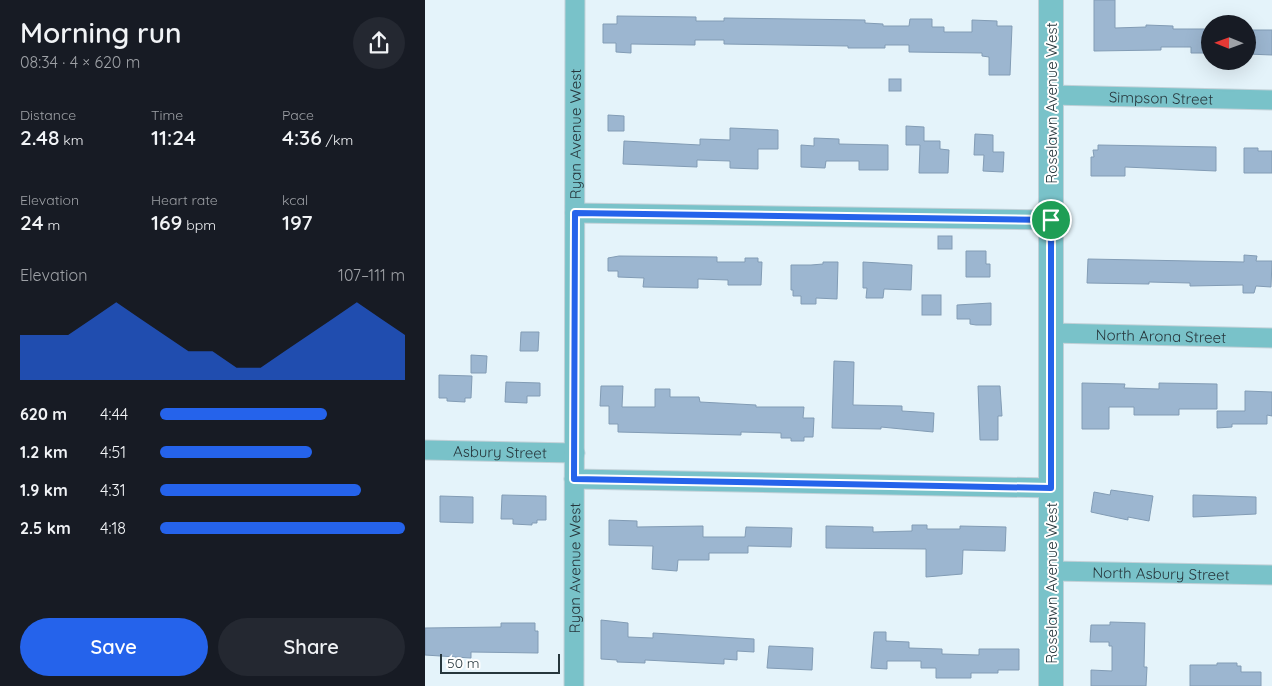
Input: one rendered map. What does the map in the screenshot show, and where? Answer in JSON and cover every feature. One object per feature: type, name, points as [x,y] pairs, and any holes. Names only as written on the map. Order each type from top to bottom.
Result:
[{"type":"street","name":"Ryan Avenue West","points":[[574,686],[575,0]]},
{"type":"street","name":"Roselawn Avenue West","points":[[1051,0],[1051,686]]},
{"type":"street","name":"Simpson Street","points":[[1051,95],[1272,100]]},
{"type":"street","points":[[575,213],[1051,220]]},
{"type":"street","name":"North Arona Street","points":[[1051,333],[1272,338]]},
{"type":"street","name":"Asbury Street","points":[[425,450],[575,453]]},
{"type":"street","points":[[574,479],[1051,488]]},
{"type":"street","name":"North Asbury Street","points":[[1051,571],[1272,576]]},
{"type":"building","points":[[1094,0],[1115,0],[1115,28],[1146,27],[1146,25],[1173,26],[1173,29],[1201,29],[1201,53],[1191,53],[1191,47],[1161,47],[1161,50],[1094,51]]},
{"type":"building","points":[[617,16],[696,17],[696,21],[724,21],[724,18],[865,20],[865,23],[883,24],[883,26],[909,26],[910,19],[932,19],[932,27],[944,27],[944,32],[972,32],[972,20],[997,21],[997,26],[1012,26],[1010,75],[989,75],[989,57],[982,56],[982,53],[909,52],[909,45],[885,45],[885,48],[848,48],[848,46],[724,44],[724,40],[695,40],[695,45],[631,44],[631,53],[616,52],[616,43],[603,43],[603,24],[617,24]]},
{"type":"building","points":[[1256,30],[1272,30],[1272,55],[1256,54]]},
{"type":"building","points":[[889,79],[901,79],[901,91],[889,91]]},
{"type":"building","points":[[608,115],[624,116],[624,131],[608,131]]},
{"type":"building","points":[[906,126],[924,127],[924,141],[940,141],[940,149],[949,150],[948,173],[919,173],[920,145],[906,145]]},
{"type":"building","points":[[730,128],[778,130],[778,149],[758,149],[758,169],[730,168],[730,161],[697,160],[697,167],[623,164],[624,141],[700,145],[700,139],[730,140]]},
{"type":"building","points":[[975,134],[993,135],[993,152],[1004,152],[1003,172],[983,171],[984,155],[974,155]]},
{"type":"building","points":[[814,138],[839,139],[839,144],[888,145],[888,170],[859,170],[859,161],[826,161],[825,168],[801,167],[801,145],[814,146]]},
{"type":"building","points":[[1098,145],[1216,147],[1216,171],[1125,167],[1125,176],[1091,176],[1091,157],[1094,157],[1093,150],[1098,150]]},
{"type":"building","points":[[1244,148],[1272,151],[1272,173],[1244,173]]},
{"type":"building","points":[[938,236],[952,236],[952,249],[938,249]]},
{"type":"building","points":[[966,251],[986,251],[986,264],[990,264],[990,277],[966,277]]},
{"type":"building","points":[[1244,255],[1257,256],[1256,261],[1272,261],[1271,287],[1256,286],[1254,293],[1243,293],[1243,285],[1190,286],[1190,283],[1149,282],[1149,284],[1087,283],[1088,259],[1244,262]]},
{"type":"building","points":[[619,256],[717,257],[717,262],[745,262],[745,258],[758,258],[758,262],[762,262],[761,285],[728,285],[728,280],[698,279],[698,288],[643,287],[644,278],[618,277],[618,271],[608,271],[608,258]]},
{"type":"building","points":[[823,262],[838,262],[837,299],[816,298],[816,304],[801,304],[801,296],[793,296],[793,290],[791,290],[791,265],[823,264]]},
{"type":"building","points":[[863,262],[912,265],[911,290],[884,289],[883,298],[866,298],[867,288],[863,288]]},
{"type":"building","points":[[922,295],[941,295],[941,315],[922,315]]},
{"type":"building","points":[[991,303],[991,325],[970,324],[970,319],[957,319],[957,305]]},
{"type":"building","points":[[521,332],[539,332],[538,351],[520,351]]},
{"type":"building","points":[[471,355],[487,356],[486,373],[471,373]]},
{"type":"building","points":[[834,361],[854,362],[853,405],[902,406],[902,411],[934,413],[933,432],[881,427],[881,429],[832,428]]},
{"type":"building","points":[[439,375],[472,376],[471,398],[465,398],[465,402],[447,401],[447,398],[439,398]]},
{"type":"building","points":[[506,382],[540,383],[540,396],[527,396],[527,403],[505,402]]},
{"type":"building","points":[[1082,383],[1125,384],[1124,388],[1159,389],[1159,383],[1217,384],[1217,409],[1179,409],[1179,415],[1134,415],[1134,407],[1109,407],[1109,429],[1082,429]]},
{"type":"building","points":[[601,386],[623,386],[622,407],[655,407],[655,389],[670,389],[670,397],[699,397],[700,402],[756,405],[756,407],[804,407],[803,418],[814,418],[813,437],[804,437],[804,441],[791,441],[791,438],[781,438],[781,433],[741,432],[741,435],[618,432],[618,424],[609,424],[609,406],[600,406]]},
{"type":"building","points":[[978,386],[1000,386],[1002,416],[998,416],[998,440],[980,440]]},
{"type":"building","points":[[1245,391],[1272,392],[1272,416],[1267,415],[1267,424],[1232,424],[1232,427],[1217,428],[1217,411],[1245,411]]},
{"type":"building","points":[[1111,490],[1153,496],[1149,521],[1128,517],[1128,520],[1091,512],[1094,492],[1110,495]]},
{"type":"building","points":[[502,495],[546,496],[546,520],[537,520],[537,523],[532,523],[532,525],[513,524],[513,519],[501,519]]},
{"type":"building","points":[[1193,495],[1256,497],[1256,514],[1193,517]]},
{"type":"building","points":[[440,496],[473,497],[473,523],[440,522]]},
{"type":"building","points":[[609,520],[637,521],[637,527],[703,526],[703,537],[745,537],[746,527],[792,528],[791,547],[748,546],[748,553],[709,553],[709,560],[678,560],[677,571],[652,569],[653,546],[609,545]]},
{"type":"building","points":[[912,525],[927,525],[927,529],[960,529],[960,526],[1006,527],[1005,551],[963,550],[962,574],[926,577],[926,549],[826,548],[826,526],[873,527],[873,532],[912,531]]},
{"type":"building","points":[[601,620],[628,623],[628,637],[653,638],[653,633],[754,639],[754,652],[737,651],[737,660],[724,659],[724,664],[645,660],[645,663],[617,662],[617,660],[601,659]]},
{"type":"building","points":[[1110,622],[1145,623],[1144,667],[1147,667],[1146,686],[1091,686],[1091,670],[1112,671],[1112,646],[1109,646],[1109,642],[1090,642],[1091,625],[1110,625]]},
{"type":"building","points":[[501,623],[535,623],[535,631],[538,631],[538,653],[471,652],[471,658],[425,655],[425,628],[501,627]]},
{"type":"building","points":[[874,632],[886,632],[886,641],[909,642],[909,648],[942,649],[942,654],[979,655],[979,649],[1019,649],[1019,670],[998,670],[998,673],[971,673],[971,678],[936,678],[936,668],[921,668],[921,661],[887,661],[887,669],[871,668]]},
{"type":"building","points":[[769,646],[813,648],[812,670],[767,668]]},
{"type":"building","points":[[1217,663],[1237,663],[1237,666],[1241,666],[1241,672],[1261,672],[1261,686],[1190,686],[1190,665],[1217,665]]},
{"type":"route","points":[[575,213],[1051,220],[1051,488],[574,479],[575,213]]}]
